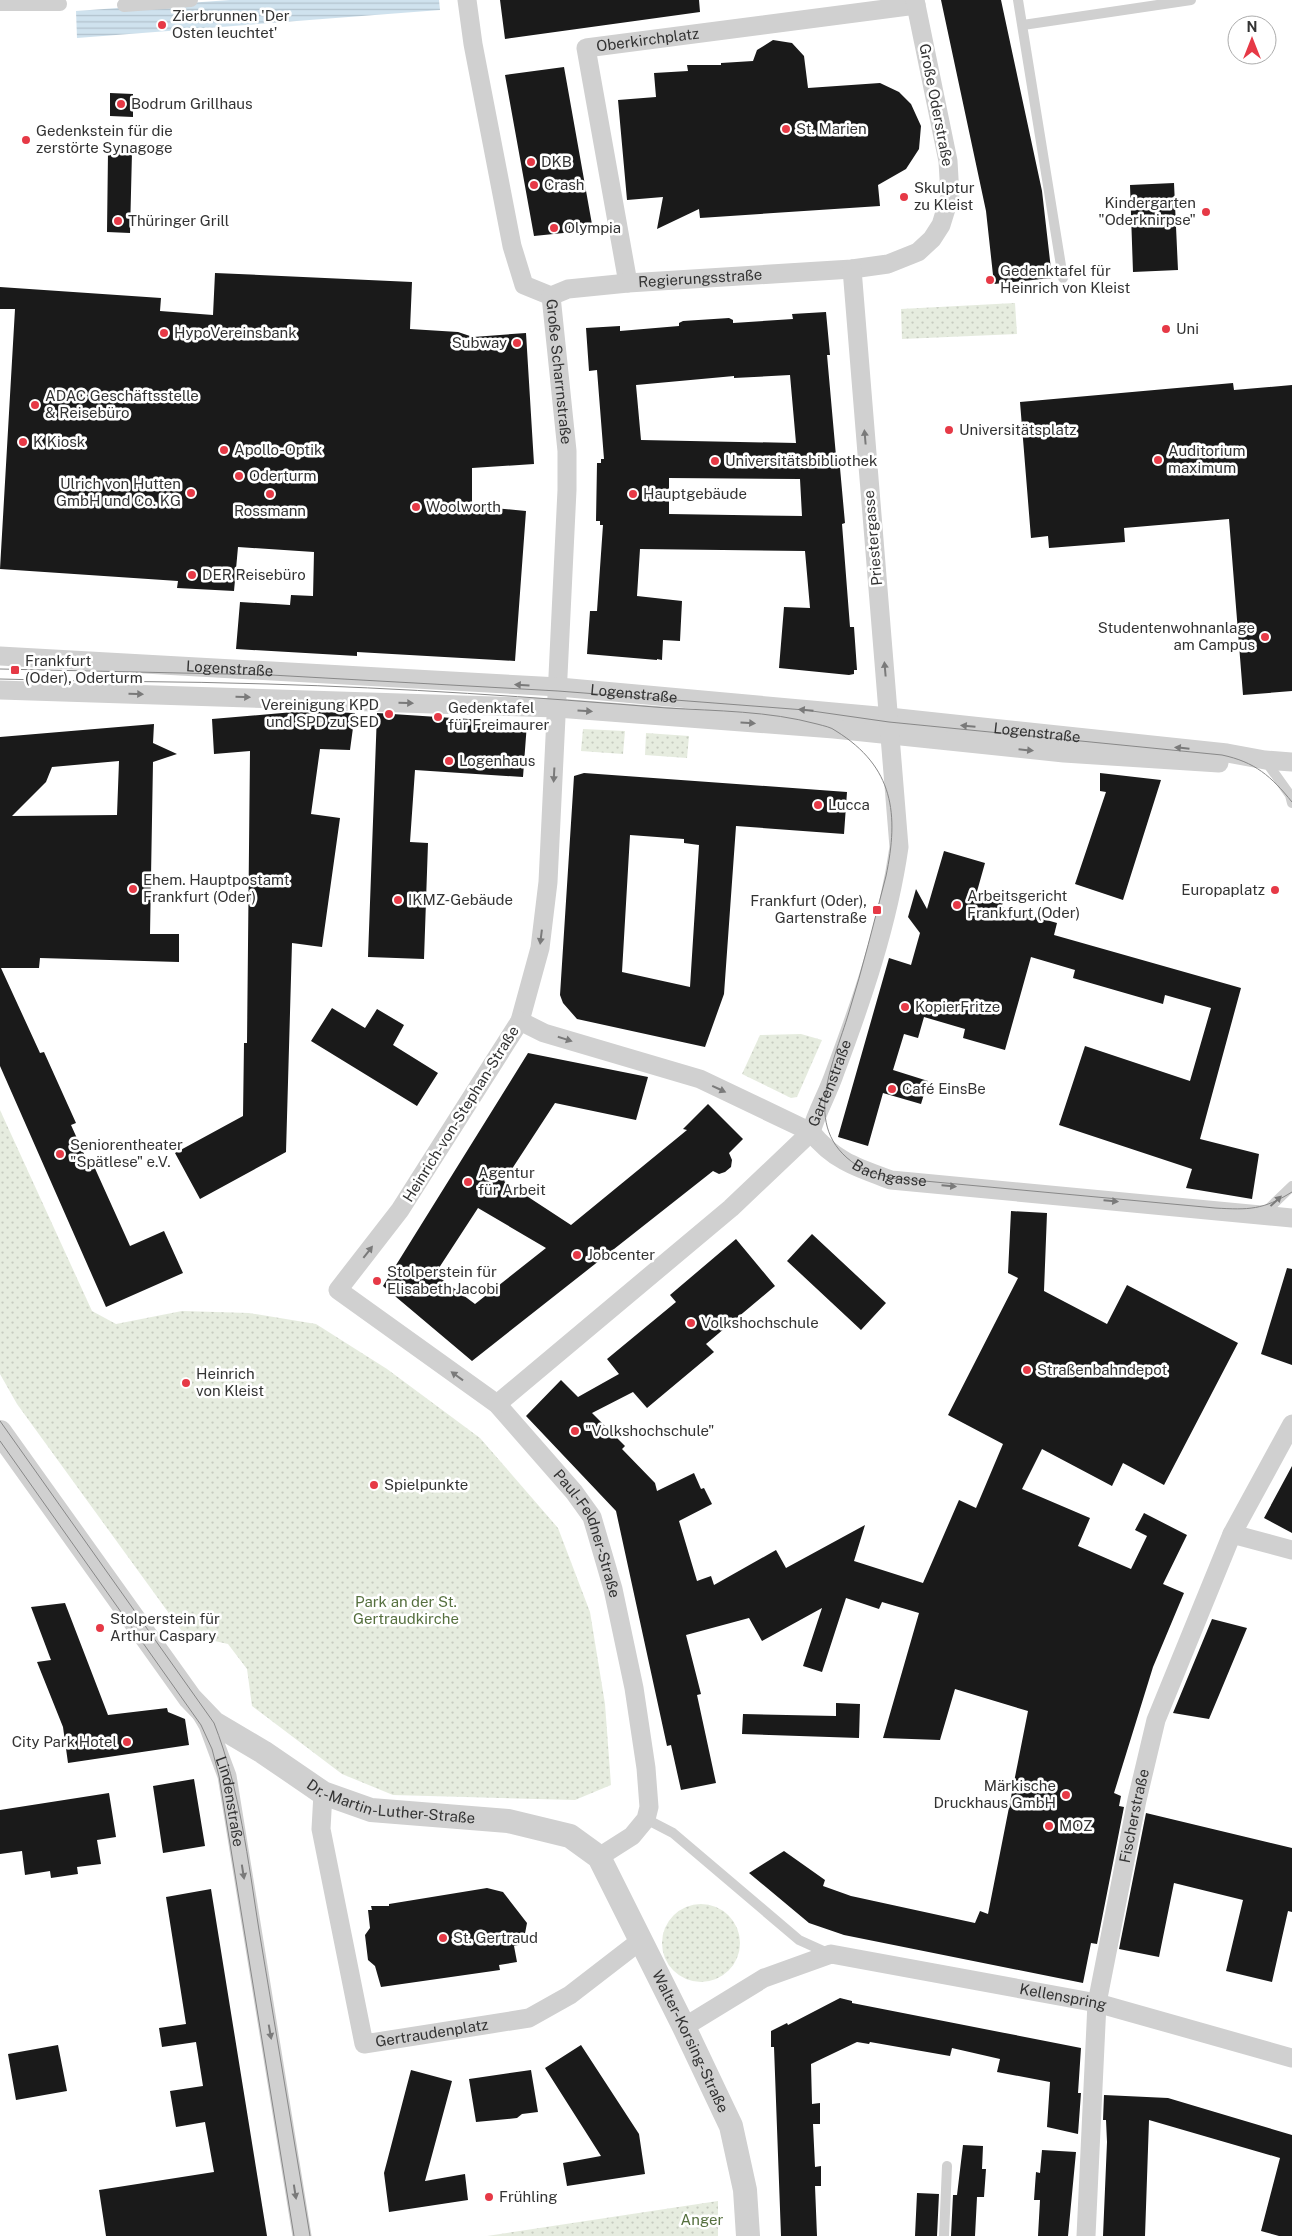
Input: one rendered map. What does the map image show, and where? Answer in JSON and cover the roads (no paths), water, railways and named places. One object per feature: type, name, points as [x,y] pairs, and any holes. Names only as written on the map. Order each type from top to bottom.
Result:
[{"type":"street","points":[[124,6],[192,0]]},
{"type":"street","name":"Große Scharrnstraße","points":[[467,0],[473,44],[512,246],[524,285],[551,296],[567,451],[558,708]]},
{"type":"street","name":"Große Oderstraße","points":[[852,269],[888,264],[918,252],[932,239],[941,226],[950,196],[948,161],[916,3]]},
{"type":"street","name":"Oberkirchplatz","points":[[628,283],[586,48],[916,3]]},
{"type":"street","points":[[0,4],[60,4]]},
{"type":"street","name":"Regierungsstraße","points":[[551,296],[568,289],[628,283],[852,269]]},
{"type":"street","name":"Priestergasse","points":[[852,269],[889,717]]},
{"type":"street","name":"Logenstraße","points":[[0,656],[559,687],[889,717],[1227,752],[1265,760],[1292,762]]},
{"type":"street","name":"Logenstraße","points":[[0,690],[558,708],[834,729],[1153,760],[1231,764],[1265,760]]},
{"type":"street","name":"Heinrich-von-Stephan-Straße","points":[[338,1290],[400,1210],[520,1021],[540,948],[548,882],[558,708]]},
{"type":"street","name":"Gartenstraße","points":[[497,1404],[731,1208],[811,1132],[815,1116],[835,1073],[872,962],[895,877],[899,848],[889,717]]},
{"type":"street","name":"Bachgasse","points":[[520,1021],[544,1033],[700,1079],[811,1132],[820,1144],[846,1163],[891,1180],[1292,1218]]},
{"type":"street","name":"Paul-Feldner-Straße","points":[[338,1290],[497,1404],[574,1492],[592,1518],[613,1589],[634,1688],[646,1768],[649,1807],[646,1819]]},
{"type":"street","name":"Fischerstraße","points":[[1086,2236],[1097,2003],[1137,1800],[1156,1720],[1232,1534],[1292,1424]]},
{"type":"street","name":"Lindenstraße","points":[[0,1432],[198,1708],[208,1725],[227,1776],[302,2236]]},
{"type":"street","points":[[1232,1534],[1292,1550]]},
{"type":"street","name":"Dr.-Martin-Luther-Straße","points":[[198,1708],[214,1723],[263,1752],[324,1793],[371,1810],[508,1820],[570,1836],[599,1858]]},
{"type":"street","name":"Gertraudenplatz","points":[[324,1793],[321,1829],[364,2044],[529,2018],[570,1994],[640,1941]]},
{"type":"street","points":[[599,1858],[632,1836],[646,1819]]},
{"type":"street","name":"Walter-Korsing-Straße","points":[[599,1858],[684,2027],[731,2126],[745,2190],[748,2236]]},
{"type":"street","points":[[684,2027],[764,1978],[831,1954]]},
{"type":"street","name":"Kellenspring","points":[[831,1954],[1097,2003],[1292,2058]]},
{"type":"lane","points":[[1018,0],[1063,278]]},
{"type":"lane","points":[[1023,25],[1191,0]]},
{"type":"lane","points":[[1265,760],[1290,795],[1292,803]]},
{"type":"lane","points":[[1261,1215],[1292,1186]]},
{"type":"lane","name":"Kellenspring","points":[[646,1819],[673,1833],[799,1940],[831,1954]]},
{"type":"lane","points":[[944,2236],[947,2166]]},
{"type":"water","name":"Zierbrunnen 'Der Osten leuchtet'","points":[[230,0],[439,0],[440,10],[77,38],[76,11]]},
{"type":"tram line","points":[[0,669],[271,675],[558,691],[805,710],[889,722],[1222,755],[1234,758],[1262,771],[1292,802]]},
{"type":"tram line","points":[[0,679],[235,683],[418,690],[743,712],[780,716],[830,728],[855,745],[870,760],[881,776],[888,794],[892,832],[886,876],[859,978],[835,1054],[825,1097],[825,1117],[831,1136],[843,1154],[866,1171],[892,1178],[1215,1208],[1255,1208],[1264,1206],[1292,1192]]},
{"type":"tram line","points":[[0,1421],[214,1723],[230,1773],[242,1825],[310,2236]]},
{"type":"tram line","points":[[0,1441],[201,1725],[212,1749],[219,1776],[294,2236]]},
{"type":"place","name":"Zierbrunnen 'Der Osten leuchtet'","points":[[162,25]]},
{"type":"place","name":"Bodrum Grillhaus","points":[[121,104]]},
{"type":"place","name":"St. Marien","points":[[786,129]]},
{"type":"place","name":"Gedenkstein für die zerstörte Synagoge","points":[[26,140]]},
{"type":"place","name":"DKB","points":[[531,162]]},
{"type":"place","name":"Crash","points":[[534,185]]},
{"type":"place","name":"Skulptur zu Kleist","points":[[904,197]]},
{"type":"place","name":"Kindergarten \"Oderknirpse\"","points":[[1206,212]]},
{"type":"place","name":"Thüringer Grill","points":[[118,221]]},
{"type":"place","name":"Olympia","points":[[554,228]]},
{"type":"place","name":"Gedenktafel für Heinrich von Kleist","points":[[990,280]]},
{"type":"place","name":"Uni","points":[[1166,329]]},
{"type":"place","name":"HypoVereinsbank","points":[[164,333]]},
{"type":"place","name":"Subway","points":[[517,343]]},
{"type":"place","name":"ADAC Geschäftsstelle & Reisebüro","points":[[35,405]]},
{"type":"place","name":"Universitätsplatz","points":[[949,430]]},
{"type":"place","name":"K Kiosk","points":[[23,442]]},
{"type":"place","name":"Apollo-Optik","points":[[224,450]]},
{"type":"place","name":"Auditorium maximum","points":[[1158,460]]},
{"type":"place","name":"Universitätsbibliothek","points":[[715,461]]},
{"type":"place","name":"Oderturm","points":[[239,476]]},
{"type":"place","name":"Ulrich von Hutten GmbH und Co. KG","points":[[191,493]]},
{"type":"place","name":"Rossmann","points":[[270,494]]},
{"type":"place","name":"Hauptgebäude","points":[[633,494]]},
{"type":"place","name":"Woolworth","points":[[416,507]]},
{"type":"place","name":"DER Reisebüro","points":[[192,575]]},
{"type":"place","name":"Studentenwohnanlage am Campus","points":[[1265,637]]},
{"type":"place","name":"Frankfurt (Oder), Oderturm","points":[[15,670]]},
{"type":"place","name":"Vereinigung KPD und SPD zu SED","points":[[389,714]]},
{"type":"place","name":"Gedenktafel für Freimaurer","points":[[438,717]]},
{"type":"place","name":"Logenhaus","points":[[449,761]]},
{"type":"place","name":"Lucca","points":[[818,805]]},
{"type":"place","name":"Ehem. Hauptpostamt Frankfurt (Oder)","points":[[133,889]]},
{"type":"place","name":"Europaplatz","points":[[1275,890]]},
{"type":"place","name":"IKMZ-Gebäude","points":[[398,900]]},
{"type":"place","name":"Arbeitsgericht Frankfurt (Oder)","points":[[957,905]]},
{"type":"place","name":"Frankfurt (Oder), Gartenstraße","points":[[877,910]]},
{"type":"place","name":"KopierFritze","points":[[905,1007]]},
{"type":"place","name":"Café EinsBe","points":[[892,1089]]},
{"type":"place","name":"Seniorentheater \"Spätlese\" e.V.","points":[[60,1154]]},
{"type":"place","name":"Agentur für Arbeit","points":[[468,1182]]},
{"type":"place","name":"Jobcenter","points":[[577,1255]]},
{"type":"place","name":"Stolperstein für Elisabeth Jacobi","points":[[377,1281]]},
{"type":"place","name":"Volkshochschule","points":[[691,1323]]},
{"type":"place","name":"Straßenbahndepot","points":[[1027,1370]]},
{"type":"place","name":"Heinrich von Kleist","points":[[186,1383]]},
{"type":"place","name":"\"Volkshochschule\"","points":[[575,1431]]},
{"type":"place","name":"Spielpunkte","points":[[374,1485]]},
{"type":"place","name":"Stolperstein für Arthur Caspary","points":[[100,1628]]},
{"type":"place","name":"City Park Hotel","points":[[127,1742]]},
{"type":"place","name":"Märkische Druckhaus GmbH","points":[[1066,1795]]},
{"type":"place","name":"MOZ","points":[[1049,1826]]},
{"type":"place","name":"St. Gertraud","points":[[443,1938]]},
{"type":"place","name":"Frühling","points":[[489,2197]]},
{"type":"park label","name":"Park an der St. Gertraudkirche","points":[[406,1610]]},
{"type":"park label","name":"Anger","points":[[702,2220]]}]
